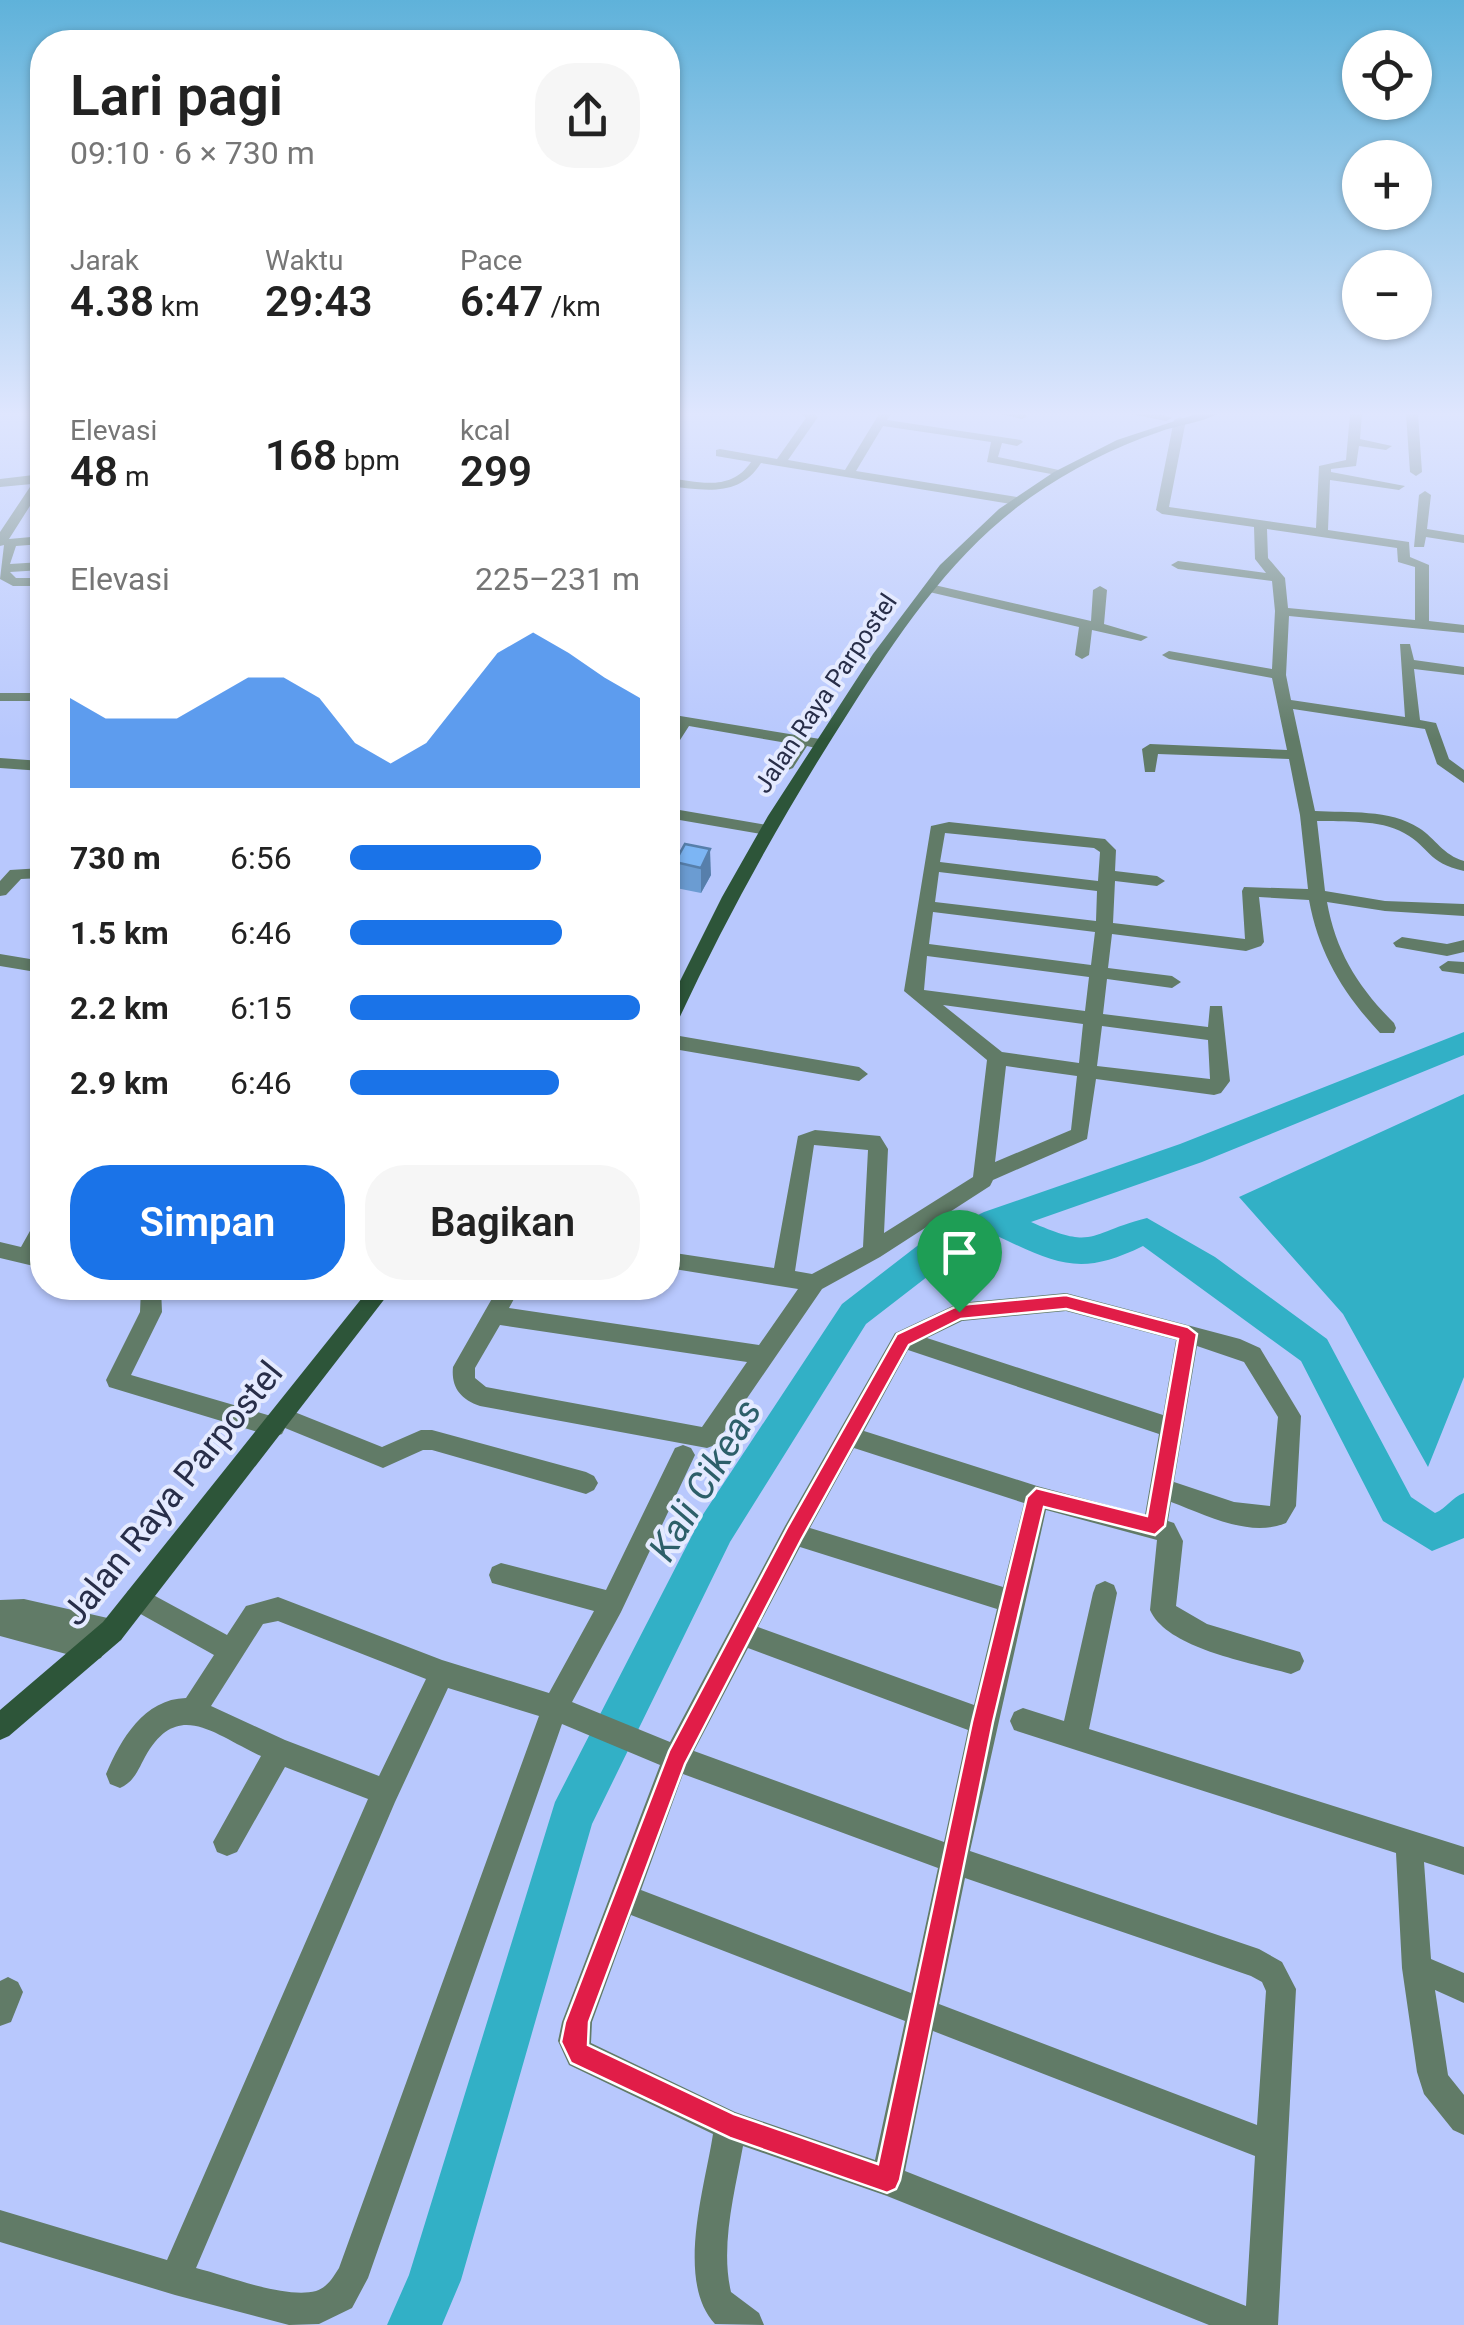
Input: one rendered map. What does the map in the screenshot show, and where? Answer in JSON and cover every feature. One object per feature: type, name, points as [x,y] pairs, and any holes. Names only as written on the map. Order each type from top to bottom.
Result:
[{"type":"main road","name":"Jalan Raya Parpostel","points":[[680,982],[820,744],[930,588],[991,522]]},
{"type":"main road","name":"Jalan Raya Parpostel","points":[[4,1720],[112,1631],[373,1300]]},
{"type":"street","points":[[1239,522],[1322,534],[1464,539]]},
{"type":"street","points":[[1322,522],[1322,534]]},
{"type":"street","points":[[1419,522],[1415,540],[1404,558],[1422,565],[1422,622]]},
{"type":"street","points":[[1260,526],[1262,559],[1278,578],[1282,611],[1279,675],[1308,814],[1317,895],[1334,962],[1354,995],[1387,1028]]},
{"type":"street","points":[[30,541],[10,542],[2,568],[4,577],[14,582],[30,582]]},
{"type":"street","points":[[1178,566],[1278,578]]},
{"type":"street","points":[[2,568],[30,567]]},
{"type":"street","points":[[6,600],[14,582]]},
{"type":"street","points":[[930,588],[1140,636]]},
{"type":"street","points":[[1082,655],[1100,590]]},
{"type":"street","points":[[1282,611],[1464,629]]},
{"type":"street","points":[[1405,648],[1414,723]]},
{"type":"street","points":[[1169,655],[1279,675]]},
{"type":"street","points":[[1409,664],[1464,671]]},
{"type":"street","points":[[0,697],[30,697]]},
{"type":"street","points":[[1285,703],[1414,723],[1434,730],[1442,761],[1464,778]]},
{"type":"street","points":[[680,719],[820,744]]},
{"type":"street","points":[[680,728],[685,720]]},
{"type":"street","points":[[788,765],[802,741]]},
{"type":"street","points":[[1150,770],[1150,750],[1296,756]]},
{"type":"street","points":[[0,763],[30,765]]},
{"type":"street","points":[[680,814],[767,830]]},
{"type":"street","points":[[1308,814],[1400,825],[1415,832],[1442,862],[1464,866]]},
{"type":"street","points":[[985,1175],[1080,1134],[1087,1070],[1095,1019],[1109,853],[1099,843],[950,826],[938,829],[914,990],[997,1058],[1087,1070],[1214,1088],[1220,1081],[1216,1010]]},
{"type":"street","points":[[932,866],[1106,881],[1157,881]]},
{"type":"street","points":[[0,891],[16,874],[30,873]]},
{"type":"street","points":[[926,906],[1246,945],[1255,942],[1250,891],[1317,895],[1385,906],[1464,910]]},
{"type":"street","points":[[1402,943],[1447,950],[1464,946]]},
{"type":"street","points":[[919,949],[1172,982]]},
{"type":"street","points":[[0,960],[30,965]]},
{"type":"street","points":[[918,996],[1218,1035]]},
{"type":"street","points":[[680,1042],[859,1074]]},
{"type":"street","points":[[503,1300],[464,1367],[464,1382],[480,1396],[707,1438],[814,1283],[874,1251],[978,1185],[985,1175],[997,1058]]},
{"type":"street","points":[[783,1278],[805,1142],[816,1137],[873,1141],[878,1149],[874,1251]]},
{"type":"street","points":[[0,1250],[30,1257]]},
{"type":"street","points":[[680,1262],[814,1283]]},
{"type":"street","points":[[152,1300],[151,1312],[117,1380],[278,1422],[383,1458],[421,1440],[432,1440],[586,1482]]},
{"type":"street","points":[[1161,1488],[1269,1518],[1279,1514],[1284,1506],[1290,1416],[1252,1356],[1240,1348],[1066,1302],[959,1312],[903,1340],[794,1534],[744,1634],[665,1754],[624,1898],[574,2042],[580,2054],[730,2126],[887,2180],[1252,2325]]},
{"type":"street","points":[[494,1316],[762,1355]]},
{"type":"street","points":[[1155,1526],[1188,1334]]},
{"type":"street","points":[[903,1340],[1171,1428]]},
{"type":"street","points":[[852,1436],[1036,1497],[1155,1526],[1172,1542],[1163,1610],[1169,1620],[1291,1661]]},
{"type":"street","points":[[0,2226],[174,2279],[291,2309],[320,2307],[340,2296],[352,2278],[567,1713],[612,1604],[683,1455]]},
{"type":"street","points":[[887,2180],[983,1722],[1036,1497]]},
{"type":"street","points":[[794,1534],[1012,1602]]},
{"type":"street","points":[[501,1575],[612,1604]]},
{"type":"street","points":[[1074,1737],[1106,1593]]},
{"type":"street","points":[[137,1599],[232,1651]]},
{"type":"street","points":[[193,1711],[254,1614],[270,1607],[442,1673],[567,1713],[665,1754],[954,1860],[1259,1964],[1272,1972],[1281,1989],[1260,2325]]},
{"type":"street","points":[[0,1612],[24,1611],[112,1631]]},
{"type":"street","points":[[0,1624],[92,1649]]},
{"type":"street","points":[[744,1634],[983,1722]]},
{"type":"street","points":[[174,2279],[385,1792],[442,1673]]},
{"type":"street","points":[[120,1774],[158,1715],[174,1710],[193,1711],[279,1751],[385,1792]]},
{"type":"street","points":[[1022,1720],[1464,1862]]},
{"type":"street","points":[[226,1842],[279,1751]]},
{"type":"street","points":[[1409,1844],[1417,1968],[1432,2072],[1435,2083],[1464,2120]]},
{"type":"street","points":[[624,1898],[1271,2146]]},
{"type":"street","points":[[1417,1968],[1464,1988]]},
{"type":"street","points":[[730,2126],[712,2258],[712,2288],[720,2305],[748,2325]]},
{"type":"shaded area","points":[[1464,1094],[1464,1377],[1428,1467],[1343,1314],[1239,1197]]},
{"type":"building","points":[[685,844],[710,849],[701,868],[680,863]]},
{"type":"waterway","name":"Kali Cikeas","points":[[996,1221],[1191,1153],[1464,1043]]},
{"type":"waterway","name":"Kali Cikeas","points":[[414,2325],[434,2280],[571,1818],[716,1529],[854,1314],[933,1253],[996,1221]]},
{"type":"waterway","points":[[996,1221],[1063,1249],[1091,1253],[1147,1231],[1203,1267],[1314,1350],[1397,1509],[1432,1533],[1457,1522],[1464,1511]]},
{"type":"route","points":[[1066,1302],[1188,1334],[1155,1526],[1036,1497],[983,1722],[887,2180],[730,2126],[580,2054],[574,2042],[577,2022],[676,1758],[794,1534],[903,1340],[959,1312],[1066,1302]]}]
